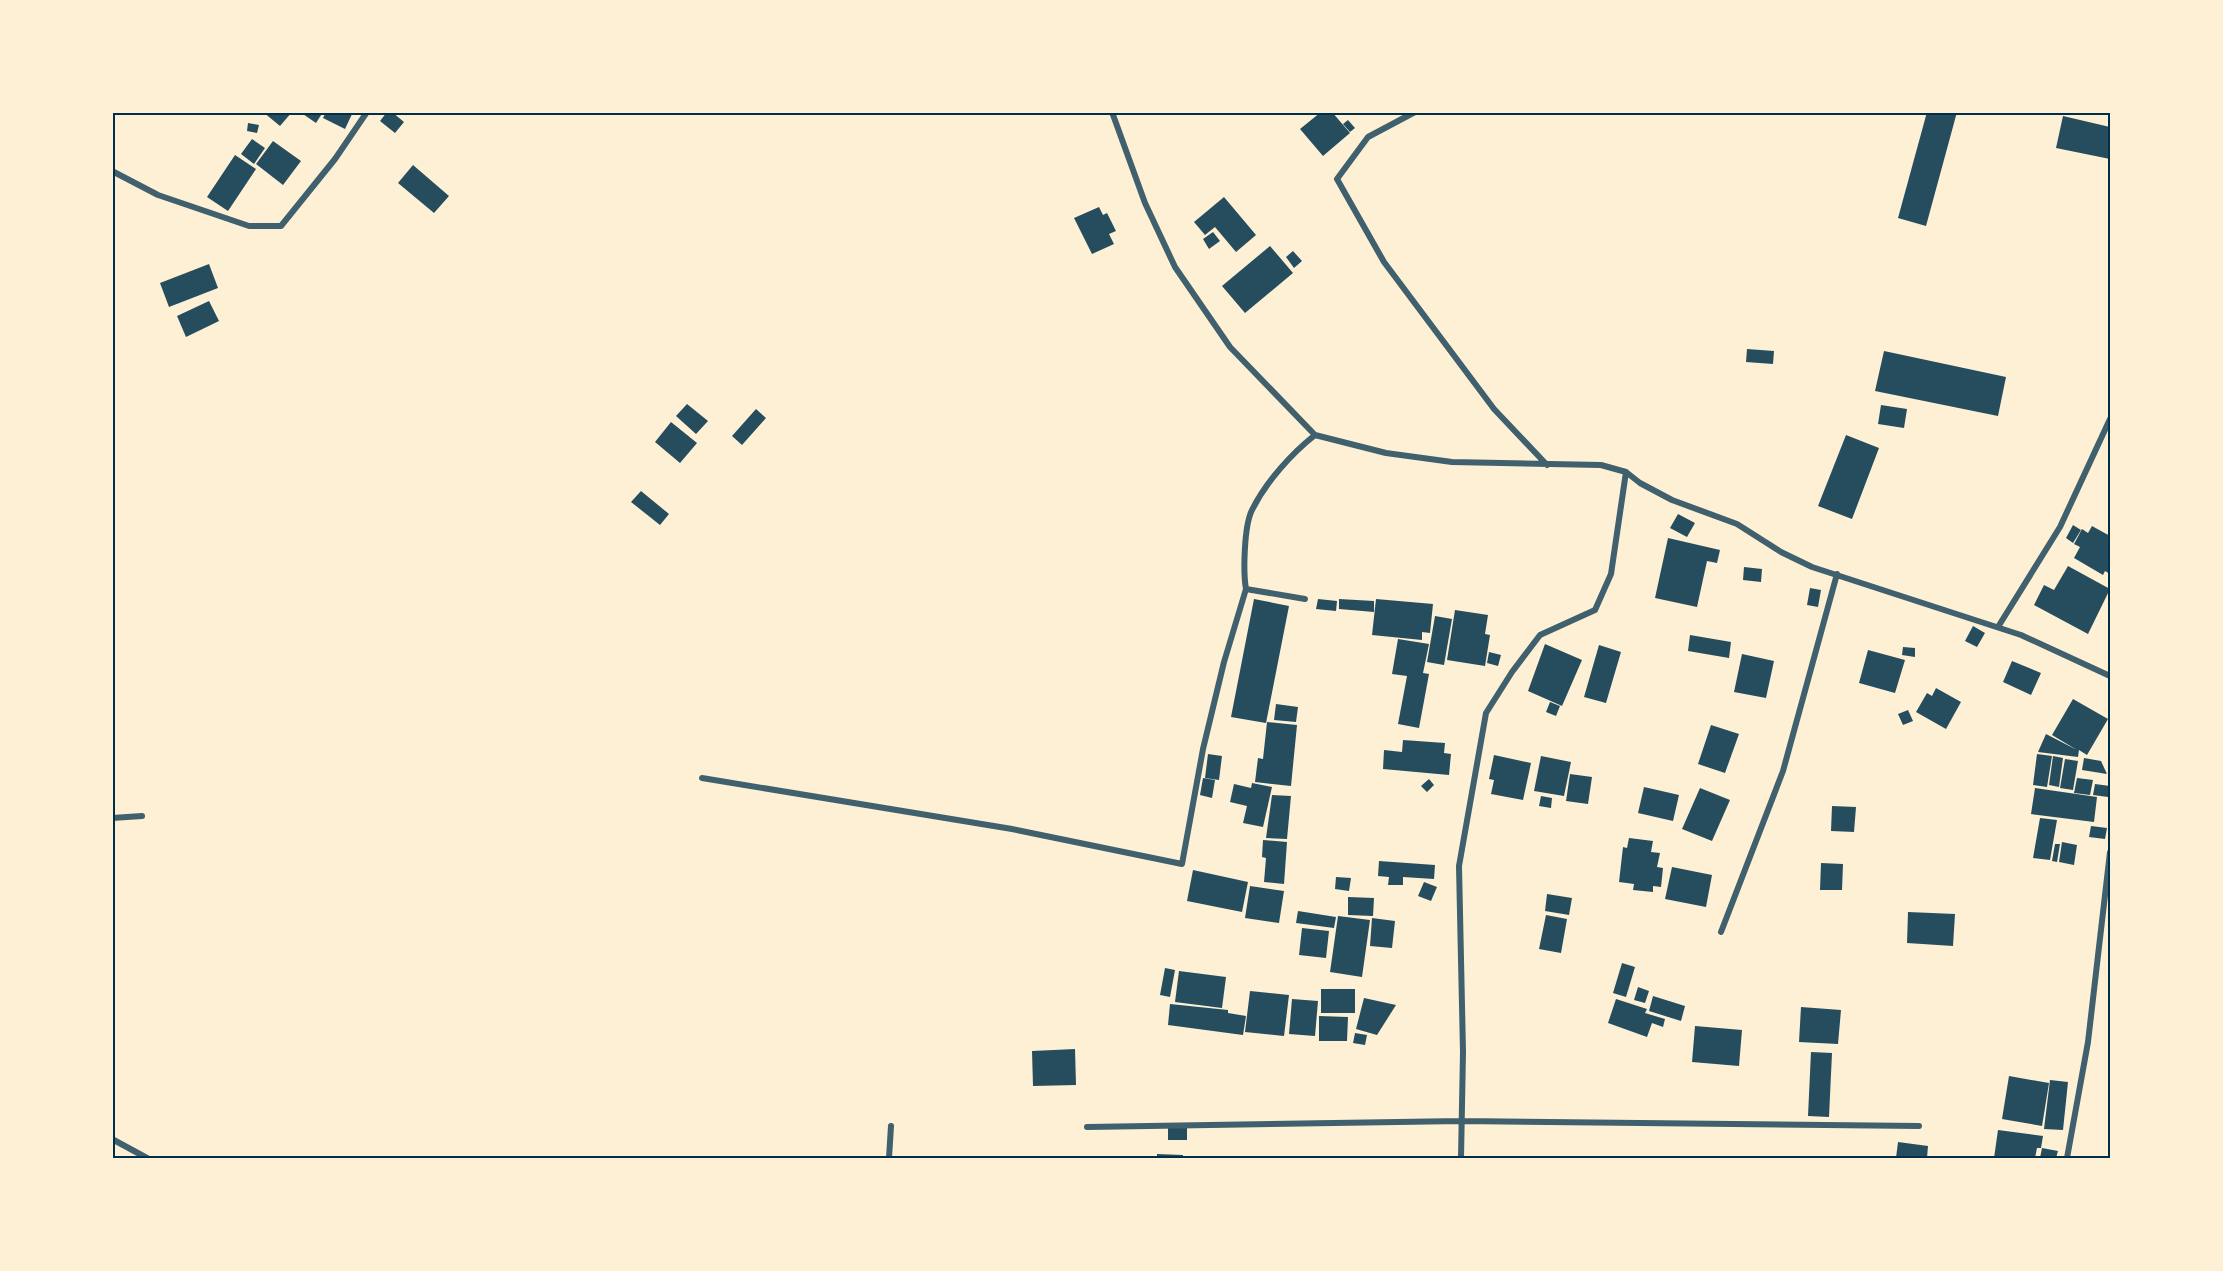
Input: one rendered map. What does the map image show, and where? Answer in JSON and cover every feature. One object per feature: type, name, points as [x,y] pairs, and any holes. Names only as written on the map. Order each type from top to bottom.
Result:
[{"type":"street","points":[[112,171],[158,195],[249,226],[281,226],[335,159],[368,112]]},
{"type":"street","points":[[1112,112],[1145,203],[1175,267],[1230,347],[1315,435],[1386,453],[1452,462],[1600,465],[1626,472],[1640,483],[1672,500],[1737,524],[1781,552],[1812,567],[2040,642],[2110,676]]},
{"type":"street","points":[[1415,112],[1368,137],[1337,178],[1384,262],[1494,408],[1547,465]]},
{"type":"street","points":[[1998,627],[2060,527],[2110,419]]},
{"type":"street","points":[[702,778],[1012,830],[1182,864],[1205,738],[1224,662],[1246,590],[1243,570],[1251,512],[1289,458],[1315,435]]},
{"type":"street","points":[[1461,1158],[1459,866],[1486,713],[1512,672],[1540,635],[1595,610],[1611,573],[1626,472]]},
{"type":"street","points":[[1721,932],[1783,771],[1838,574]]},
{"type":"street","points":[[1246,590],[1305,599]]},
{"type":"street","points":[[112,818],[142,816]]},
{"type":"street","points":[[2067,1158],[2088,1042],[2110,852]]},
{"type":"street","points":[[1087,1127],[1461,1121],[1919,1126]]},
{"type":"street","points":[[889,1158],[891,1126]]},
{"type":"street","points":[[112,1139],[147,1158]]},
{"type":"building","points":[[263,112],[292,112],[280,126]]},
{"type":"building","points":[[300,112],[323,112],[316,123]]},
{"type":"building","points":[[326,112],[353,112],[345,129],[323,118]]},
{"type":"building","points":[[387,112],[392,112],[404,122],[395,133],[380,121]]},
{"type":"building","points":[[1321,112],[1332,112],[1350,133],[1323,156],[1300,129]]},
{"type":"building","points":[[1927,112],[1957,112],[1926,226],[1898,218]]},
{"type":"building","points":[[2063,116],[2110,127],[2110,159],[2056,148]]},
{"type":"building","points":[[1348,120],[1355,128],[1350,132],[1343,124]]},
{"type":"building","points":[[248,123],[259,125],[257,133],[247,131]]},
{"type":"building","points":[[252,139],[265,148],[254,164],[241,154]]},
{"type":"building","points":[[273,141],[301,161],[283,185],[256,164]]},
{"type":"building","points":[[235,155],[256,169],[228,211],[207,197]]},
{"type":"building","points":[[413,165],[449,196],[434,213],[398,183]]},
{"type":"building","points":[[1224,197],[1256,235],[1236,252],[1215,227],[1205,235],[1194,222]]},
{"type":"building","points":[[1099,207],[1103,215],[1107,213],[1116,231],[1109,234],[1114,244],[1092,254],[1074,218]]},
{"type":"building","points":[[1213,232],[1220,241],[1209,249],[1203,239]]},
{"type":"building","points":[[1270,246],[1293,273],[1245,313],[1222,286]]},
{"type":"building","points":[[1293,251],[1302,261],[1294,268],[1286,257]]},
{"type":"building","points":[[209,264],[218,288],[169,307],[160,283]]},
{"type":"building","points":[[209,301],[219,321],[186,337],[177,316]]},
{"type":"building","points":[[1747,349],[1774,351],[1773,364],[1746,362]]},
{"type":"building","points":[[1884,351],[2006,377],[1998,416],[1875,391]]},
{"type":"building","points":[[687,404],[708,421],[696,434],[676,416]]},
{"type":"building","points":[[1881,405],[1907,409],[1904,428],[1878,424]]},
{"type":"building","points":[[756,409],[766,418],[742,445],[732,436]]},
{"type":"building","points":[[671,422],[697,443],[680,463],[655,442]]},
{"type":"building","points":[[1846,435],[1879,448],[1852,519],[1818,506]]},
{"type":"building","points":[[641,491],[669,514],[660,525],[631,502]]},
{"type":"building","points":[[1678,514],[1695,523],[1687,537],[1670,528]]},
{"type":"building","points":[[2073,525],[2081,530],[2073,543],[2066,538]]},
{"type":"building","points":[[2092,526],[2110,536],[2110,574],[2105,571],[2103,575],[2074,558],[2080,547],[2074,544],[2082,529],[2088,533]]},
{"type":"building","points":[[1668,538],[1720,550],[1717,563],[1707,561],[1697,607],[1655,598]]},
{"type":"building","points":[[2068,566],[2110,589],[2088,634],[2034,605],[2044,585],[2054,590]]},
{"type":"building","points":[[1744,567],[1762,569],[1761,582],[1743,580]]},
{"type":"building","points":[[1810,588],[1821,590],[1818,607],[1807,605]]},
{"type":"building","points":[[1254,599],[1289,606],[1266,723],[1231,717]]},
{"type":"building","points":[[1318,599],[1337,601],[1336,611],[1316,609]]},
{"type":"building","points":[[1339,599],[1374,601],[1374,612],[1339,609]]},
{"type":"building","points":[[1376,599],[1433,604],[1430,633],[1422,632],[1422,640],[1372,635]]},
{"type":"building","points":[[1455,610],[1488,615],[1485,634],[1490,635],[1485,666],[1447,660]]},
{"type":"building","points":[[1435,616],[1452,619],[1444,665],[1427,662]]},
{"type":"building","points":[[1973,626],[1985,633],[1977,647],[1965,641]]},
{"type":"building","points":[[1690,635],[1731,642],[1729,658],[1688,651]]},
{"type":"building","points":[[1398,639],[1429,644],[1423,673],[1429,674],[1419,728],[1398,724],[1407,676],[1392,674]]},
{"type":"building","points":[[1545,644],[1582,660],[1562,706],[1528,691]]},
{"type":"building","points":[[1599,645],[1621,652],[1606,703],[1584,697]]},
{"type":"building","points":[[1903,647],[1915,648],[1915,657],[1902,655]]},
{"type":"building","points":[[1868,650],[1905,660],[1895,693],[1859,683]]},
{"type":"building","points":[[1489,652],[1501,655],[1498,666],[1487,663]]},
{"type":"building","points":[[1742,654],[1774,661],[1766,698],[1734,692]]},
{"type":"building","points":[[2012,661],[2041,673],[2031,695],[2003,682]]},
{"type":"building","points":[[1936,688],[1961,702],[1946,729],[1916,712],[1927,693],[1932,696]]},
{"type":"building","points":[[2073,699],[2108,719],[2087,755],[2079,750],[2078,757],[2038,752],[2046,734],[2077,750],[2052,735]]},
{"type":"building","points":[[1550,702],[1560,706],[1556,716],[1546,712]]},
{"type":"building","points":[[1276,704],[1298,707],[1296,722],[1274,720]]},
{"type":"building","points":[[1908,710],[1913,721],[1903,725],[1898,714]]},
{"type":"building","points":[[1267,722],[1297,725],[1291,786],[1255,782],[1258,758],[1263,759]]},
{"type":"building","points":[[1711,725],[1739,734],[1725,773],[1698,764]]},
{"type":"building","points":[[1403,740],[1445,743],[1444,753],[1451,754],[1449,775],[1383,769],[1384,750],[1402,752]]},
{"type":"building","points":[[1208,754],[1222,756],[1219,780],[1205,778]]},
{"type":"building","points":[[2037,754],[2052,756],[2047,787],[2033,785]]},
{"type":"building","points":[[1494,755],[1531,763],[1523,800],[1491,794],[1494,780],[1489,779]]},
{"type":"building","points":[[1541,756],[1571,762],[1564,796],[1534,791]]},
{"type":"building","points":[[2053,756],[2063,758],[2059,787],[2049,785]]},
{"type":"building","points":[[2084,758],[2101,761],[2107,774],[2082,770]]},
{"type":"building","points":[[2065,759],[2078,761],[2073,790],[2060,788]]},
{"type":"building","points":[[1570,774],[1592,777],[1588,804],[1566,801]]},
{"type":"building","points":[[1203,778],[1215,780],[1212,798],[1200,795]]},
{"type":"building","points":[[2077,778],[2093,780],[2090,795],[2074,793]]},
{"type":"building","points":[[1429,779],[1434,785],[1427,792],[1421,786]]},
{"type":"building","points":[[1252,783],[1272,787],[1263,827],[1243,823],[1247,806],[1230,802],[1234,784],[1251,788]]},
{"type":"building","points":[[2095,784],[2110,786],[2108,797],[2093,795]]},
{"type":"building","points":[[1644,787],[1679,795],[1673,821],[1638,813]]},
{"type":"building","points":[[1700,788],[1730,800],[1712,841],[1682,829]]},
{"type":"building","points":[[2035,788],[2097,797],[2094,822],[2031,814]]},
{"type":"building","points":[[1272,795],[1291,796],[1287,839],[1266,838]]},
{"type":"building","points":[[1541,796],[1552,798],[1551,808],[1539,806]]},
{"type":"building","points":[[1832,806],[1856,807],[1854,832],[1831,831]]},
{"type":"building","points":[[2040,818],[2057,820],[2050,860],[2033,858]]},
{"type":"building","points":[[2091,826],[2107,828],[2105,839],[2089,837]]},
{"type":"building","points":[[1629,838],[1653,841],[1651,852],[1660,853],[1657,867],[1663,868],[1661,887],[1653,886],[1653,892],[1633,890],[1634,884],[1619,882],[1623,847],[1627,848]]},
{"type":"building","points":[[1263,840],[1287,842],[1284,884],[1264,882],[1266,858],[1262,857]]},
{"type":"building","points":[[2062,842],[2077,845],[2074,865],[2059,862]]},
{"type":"building","points":[[2055,844],[2060,844],[2057,862],[2052,861]]},
{"type":"building","points":[[1379,861],[1435,865],[1434,879],[1403,877],[1403,885],[1388,885],[1389,877],[1378,876]]},
{"type":"building","points":[[1821,863],[1843,864],[1842,890],[1820,890]]},
{"type":"building","points":[[1672,867],[1712,875],[1706,907],[1665,899]]},
{"type":"building","points":[[1193,870],[1248,882],[1242,912],[1187,901]]},
{"type":"building","points":[[1336,877],[1351,878],[1349,891],[1335,889]]},
{"type":"building","points":[[1424,882],[1437,887],[1431,901],[1418,896]]},
{"type":"building","points":[[1250,886],[1284,891],[1279,923],[1245,918]]},
{"type":"building","points":[[1547,894],[1572,898],[1569,915],[1545,911]]},
{"type":"building","points":[[1348,897],[1374,898],[1373,916],[1348,915]]},
{"type":"building","points":[[1298,911],[1336,917],[1334,928],[1296,923]]},
{"type":"building","points":[[1908,912],[1955,914],[1953,946],[1907,943]]},
{"type":"building","points":[[1546,915],[1567,919],[1561,953],[1539,949]]},
{"type":"building","points":[[1338,916],[1370,920],[1362,977],[1330,972]]},
{"type":"building","points":[[1372,918],[1395,921],[1392,948],[1370,946]]},
{"type":"building","points":[[1302,928],[1329,931],[1326,958],[1299,955]]},
{"type":"building","points":[[1622,963],[1635,967],[1626,997],[1613,993]]},
{"type":"building","points":[[1165,968],[1175,970],[1170,997],[1160,995]]},
{"type":"building","points":[[1179,971],[1226,977],[1222,1008],[1175,1002]]},
{"type":"building","points":[[1638,987],[1649,991],[1645,1003],[1634,1000]]},
{"type":"building","points":[[1321,989],[1355,989],[1355,1013],[1321,1013]]},
{"type":"building","points":[[1250,991],[1289,995],[1284,1036],[1245,1032]]},
{"type":"building","points":[[1653,996],[1685,1006],[1681,1021],[1649,1011]]},
{"type":"building","points":[[1364,998],[1396,1005],[1377,1035],[1356,1029]]},
{"type":"building","points":[[1292,999],[1318,1001],[1315,1036],[1289,1034]]},
{"type":"building","points":[[1616,999],[1647,1009],[1645,1013],[1665,1019],[1663,1027],[1652,1023],[1647,1037],[1608,1023]]},
{"type":"building","points":[[1170,1004],[1228,1010],[1228,1013],[1246,1016],[1243,1035],[1168,1025]]},
{"type":"building","points":[[1801,1007],[1841,1010],[1838,1044],[1799,1042]]},
{"type":"building","points":[[1319,1016],[1348,1017],[1347,1041],[1319,1041]]},
{"type":"building","points":[[1695,1026],[1742,1030],[1739,1066],[1692,1062]]},
{"type":"building","points":[[1355,1033],[1367,1035],[1365,1045],[1353,1043]]},
{"type":"building","points":[[1075,1049],[1076,1085],[1033,1086],[1032,1051]]},
{"type":"building","points":[[1811,1052],[1832,1053],[1829,1117],[1808,1116]]},
{"type":"building","points":[[2009,1076],[2049,1083],[2042,1126],[2002,1119]]},
{"type":"building","points":[[2050,1080],[2068,1082],[2063,1130],[2044,1129]]},
{"type":"building","points":[[1168,1128],[1187,1128],[1187,1140],[1168,1140]]},
{"type":"building","points":[[1998,1130],[2043,1136],[2041,1148],[2037,1148],[2035,1158],[1994,1158]]},
{"type":"building","points":[[1898,1142],[1928,1146],[1927,1158],[1896,1158]]},
{"type":"building","points":[[2042,1148],[2058,1151],[2056,1158],[2040,1158]]},
{"type":"building","points":[[1157,1154],[1183,1155],[1183,1158],[1157,1158]]}]
